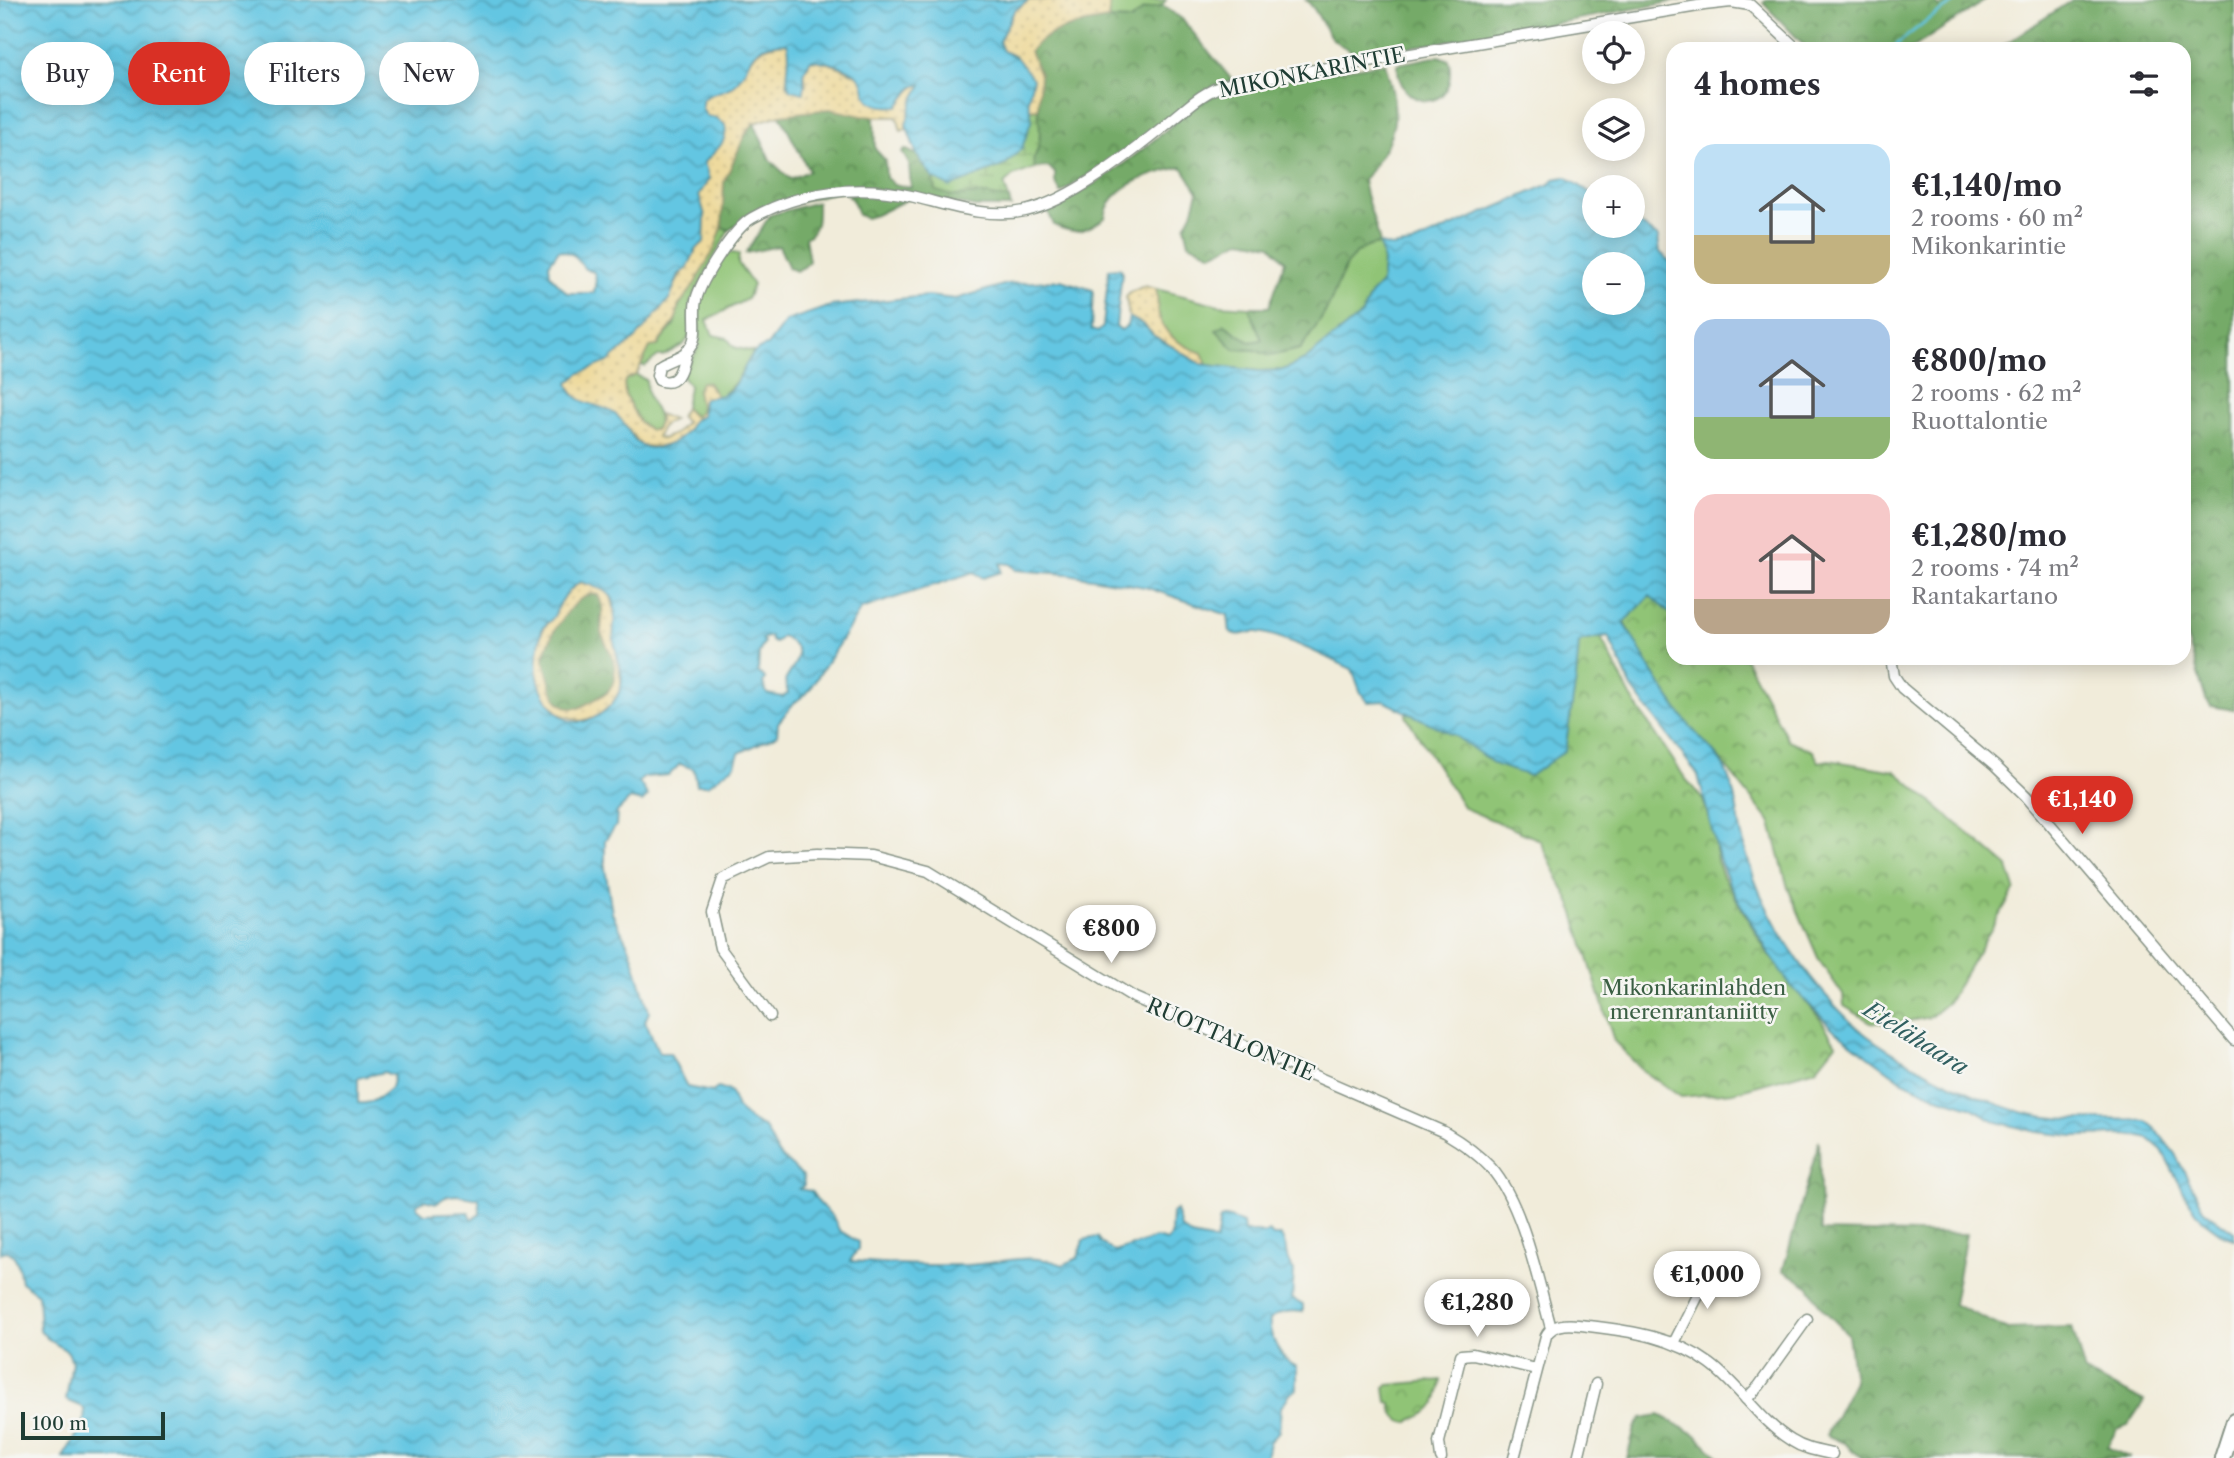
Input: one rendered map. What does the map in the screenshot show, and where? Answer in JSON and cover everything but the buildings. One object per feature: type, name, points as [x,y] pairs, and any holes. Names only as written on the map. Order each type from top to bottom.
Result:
[{"type":"street","name":"MIKONKARINTIE","points":[[686,352],[696,330],[695,309],[699,290],[734,235],[752,218],[797,200],[831,192],[867,189],[911,196],[981,213],[1005,214],[1027,210],[1055,200],[1087,182],[1202,95],[1225,85],[1703,5],[1748,3],[1790,42]]},
{"type":"street","points":[[1892,665],[1894,676],[1902,688],[1996,766],[2026,796],[2234,1040]]},
{"type":"street","name":"RUOTTALONTIE","points":[[770,1017],[720,948],[712,912],[723,879],[769,857],[817,854],[871,856],[928,872],[1135,998],[1444,1132],[1460,1142],[1490,1168],[1509,1198],[1523,1234],[1551,1328]]},
{"type":"street","points":[[1674,1343],[1713,1266]]},
{"type":"street","points":[[1746,1399],[1759,1386],[1807,1319]]},
{"type":"street","points":[[1514,1458],[1546,1336],[1551,1328],[1564,1325],[1630,1331],[1674,1343],[1712,1365],[1762,1417],[1792,1441],[1808,1449],[1832,1454]]},
{"type":"street","points":[[1441,1458],[1438,1448],[1440,1437],[1459,1359],[1464,1353],[1536,1369]]},
{"type":"street","points":[[1578,1458],[1596,1384]]},
{"type":"street","points":[[2222,1458],[2234,1421]]},
{"type":"green space","points":[[1110,0],[1166,0],[1162,5],[1143,10],[1131,20],[1108,19]]},
{"type":"green space","points":[[1306,0],[1682,0],[1360,55],[1334,40]]},
{"type":"green space","points":[[1768,0],[1935,0],[1939,7],[1953,0],[1986,0],[1922,42],[1801,42],[1763,3]]},
{"type":"green space","points":[[2072,0],[2234,0],[2234,710],[2211,706],[2206,700],[2191,651],[2191,42],[2009,42]]},
{"type":"green space","points":[[1162,5],[1182,19],[1232,80],[1061,193],[1055,182],[1055,173],[1049,167],[1035,168],[1033,160],[1039,148],[1040,74],[1030,52],[1037,42],[1058,31],[1108,19],[1131,20],[1143,10]]},
{"type":"green space","points":[[1439,56],[1449,60],[1450,79],[1445,91],[1436,99],[1426,101],[1415,98],[1406,91],[1400,79],[1398,64]]},
{"type":"green space","points":[[1385,63],[1393,98],[1394,125],[1384,150],[1363,180],[1380,244],[1368,246],[1351,258],[1325,313],[1300,349],[1270,356],[1255,350],[1234,349],[1216,330],[1225,325],[1250,342],[1262,340],[1249,307],[1269,307],[1285,261],[1271,245],[1241,240],[1212,254],[1189,243],[1185,226],[1198,192],[1182,167],[1147,177],[1124,189],[1108,206],[1105,218],[1087,229],[1075,231],[1054,225],[1047,209],[1112,172],[1188,112],[1221,92],[1233,87]]},
{"type":"green space","points":[[830,109],[874,117],[875,149],[885,160],[886,178],[894,184],[911,188],[909,164],[902,152],[905,149],[917,155],[933,178],[954,196],[996,195],[1009,199],[1011,207],[976,207],[856,186],[752,215],[729,230],[722,227],[724,182],[746,133],[754,123],[770,160],[790,179],[809,171],[780,115]]},
{"type":"green space","points":[[1038,109],[1040,135],[1033,160],[1035,168],[1013,176],[1004,184],[1009,199],[983,194],[954,196],[936,191],[933,178],[917,155],[910,134],[915,127],[1031,114],[1030,110]]},
{"type":"green space","points":[[860,193],[908,199],[866,218],[858,215],[848,195]]},
{"type":"green space","points":[[817,202],[815,227],[805,238],[809,261],[804,267],[796,271],[789,268],[779,246],[746,253],[770,215]]},
{"type":"green space","points":[[722,227],[729,230],[690,303],[688,339],[683,345],[658,356],[645,366],[641,365],[650,346],[658,346],[674,325],[679,306],[709,257]]},
{"type":"green space","points":[[1380,244],[1383,262],[1381,284],[1370,295],[1362,314],[1305,360],[1283,370],[1259,371],[1207,365],[1202,353],[1174,338],[1160,320],[1156,289],[1219,305],[1249,307],[1262,340],[1250,342],[1225,325],[1234,349],[1255,350],[1270,356],[1300,349],[1325,313],[1351,258],[1368,246]]},
{"type":"green space","points":[[727,252],[739,254],[738,263],[753,285],[747,299],[707,320],[713,335],[727,338],[734,347],[753,352],[734,383],[718,398],[708,383],[697,391],[701,411],[695,417],[685,408],[689,385],[682,377],[698,347],[702,298]]},
{"type":"green space","points":[[636,375],[646,380],[649,398],[658,417],[656,430],[650,430],[639,422],[625,394],[626,379]]},
{"type":"green space","name":"Mikonkarinlahden merenrantaniitty","points":[[1666,576],[1666,665],[1749,665],[1788,740],[1813,751],[1819,762],[1829,760],[1895,771],[2008,867],[2015,889],[1948,1002],[1930,1017],[1892,1024],[1871,1022],[1844,1006],[1843,995],[1819,960],[1788,888],[1771,823],[1719,758],[1683,723],[1637,649],[1617,603]]},
{"type":"green space","points":[[590,594],[598,595],[601,599],[601,626],[613,660],[615,678],[607,691],[587,705],[567,708],[555,698],[551,690],[545,673],[544,658],[552,635],[565,614],[576,602]]},
{"type":"green space","name":"Mikonkarinlahden merenrantaniitty","points":[[1594,624],[1631,697],[1685,778],[1703,800],[1723,876],[1768,954],[1821,1020],[1836,1044],[1816,1069],[1733,1092],[1681,1097],[1642,1070],[1614,1041],[1571,904],[1540,840],[1464,808],[1406,716],[1409,700],[1547,672]]},
{"type":"green space","points":[[1819,1141],[1821,1231],[1966,1234],[1953,1304],[2006,1329],[2072,1327],[2085,1373],[2144,1401],[2128,1425],[2117,1429],[2107,1447],[2130,1458],[1862,1458],[1844,1443],[1826,1435],[1854,1381],[1848,1334],[1822,1308],[1809,1287],[1783,1270]]},
{"type":"green space","points":[[1441,1380],[1431,1409],[1408,1423],[1398,1419],[1391,1403],[1387,1402],[1385,1387],[1388,1385]]},
{"type":"green space","points":[[1659,1415],[1695,1434],[1720,1458],[1627,1458],[1635,1428],[1642,1418]]},
{"type":"sand","points":[[1029,0],[1110,0],[1108,19],[1055,32],[1037,43],[1030,51],[1040,74],[1038,109],[1030,110],[1016,57],[1003,51],[999,41],[1014,11]]},
{"type":"sand","points":[[787,43],[790,50],[787,84],[806,85],[804,71],[811,60],[847,70],[901,103],[913,88],[923,84],[923,87],[911,106],[908,128],[901,131],[897,117],[862,116],[830,109],[780,115],[754,123],[746,133],[724,182],[722,227],[715,248],[691,290],[678,306],[671,327],[657,346],[650,347],[636,375],[626,379],[624,383],[625,395],[639,422],[650,430],[656,429],[659,414],[673,420],[665,424],[660,431],[657,437],[663,439],[676,433],[686,422],[680,417],[685,408],[694,417],[701,411],[697,391],[701,382],[708,383],[718,398],[706,397],[702,403],[702,416],[678,441],[653,447],[641,445],[622,423],[576,397],[568,383],[662,308],[694,253],[704,242],[705,216],[699,195],[701,189],[707,185],[704,165],[716,118],[706,116],[702,100],[732,86],[760,50]]},
{"type":"sand","points":[[1144,286],[1156,289],[1158,312],[1164,327],[1180,343],[1202,353],[1207,365],[1153,335],[1144,325],[1129,317],[1126,297]]},
{"type":"sand","points":[[580,582],[605,589],[611,596],[616,618],[614,639],[621,688],[612,704],[598,716],[581,721],[559,714],[542,692],[535,665],[541,634],[554,616],[562,597]],"holes":[[[590,594],[598,595],[603,607],[601,633],[614,661],[615,680],[607,693],[579,708],[569,708],[559,703],[552,690],[544,655],[554,631],[569,610]]]},
{"type":"water","points":[[0,0],[1029,0],[1014,11],[999,41],[1003,51],[1016,57],[1033,79],[1028,100],[1032,119],[1022,148],[1005,165],[950,187],[933,178],[917,155],[906,125],[912,103],[922,84],[913,87],[898,106],[881,106],[870,100],[862,81],[853,72],[831,63],[811,60],[804,71],[804,93],[790,90],[787,79],[787,43],[772,44],[762,47],[751,57],[732,86],[702,100],[706,116],[716,118],[725,125],[726,131],[720,146],[704,162],[709,179],[699,195],[705,216],[704,242],[696,249],[687,269],[679,274],[670,298],[637,337],[608,362],[580,373],[568,383],[575,396],[609,410],[622,421],[639,444],[654,448],[678,439],[692,421],[702,416],[703,399],[729,391],[754,353],[767,346],[786,321],[831,306],[927,296],[956,299],[1007,284],[1061,280],[1093,290],[1091,330],[1098,332],[1103,327],[1109,269],[1120,268],[1122,272],[1116,326],[1121,330],[1127,326],[1129,317],[1201,364],[1259,371],[1283,370],[1305,360],[1362,314],[1370,295],[1381,284],[1383,262],[1380,244],[1391,247],[1412,244],[1550,184],[1554,179],[1566,177],[1582,187],[1582,238],[1645,238],[1645,228],[1658,237],[1660,252],[1666,258],[1666,610],[1650,596],[1624,622],[1669,697],[1726,771],[1752,871],[1760,893],[1788,946],[1824,993],[1860,1030],[1894,1054],[1941,1079],[1992,1102],[2025,1113],[2070,1119],[2146,1121],[2175,1154],[2205,1211],[2234,1232],[2234,1239],[2225,1236],[2203,1220],[2188,1200],[2162,1150],[2149,1139],[2132,1135],[2074,1136],[2037,1132],[1997,1122],[1970,1107],[1935,1096],[1901,1080],[1836,1032],[1792,987],[1732,889],[1720,862],[1698,775],[1632,688],[1608,636],[1579,642],[1565,751],[1530,776],[1496,765],[1454,735],[1384,701],[1368,702],[1361,693],[1352,669],[1268,634],[1230,632],[1228,615],[1145,587],[1068,574],[1016,570],[1010,564],[1000,563],[1001,572],[983,578],[974,572],[861,609],[808,692],[794,703],[778,723],[777,735],[739,753],[735,765],[708,785],[697,785],[694,769],[680,764],[669,775],[644,777],[639,782],[648,796],[642,802],[630,799],[617,812],[616,826],[605,840],[605,868],[612,913],[631,951],[649,1012],[645,1021],[659,1053],[670,1053],[687,1087],[712,1092],[718,1088],[730,1091],[737,1108],[751,1121],[765,1128],[778,1154],[803,1176],[804,1185],[799,1189],[811,1191],[833,1217],[839,1230],[858,1242],[858,1249],[850,1261],[951,1265],[1038,1259],[1063,1265],[1078,1258],[1083,1240],[1098,1237],[1101,1243],[1115,1252],[1156,1238],[1167,1241],[1171,1236],[1172,1213],[1176,1210],[1181,1228],[1191,1236],[1216,1241],[1220,1219],[1227,1217],[1243,1223],[1244,1232],[1269,1232],[1273,1236],[1281,1236],[1288,1262],[1294,1271],[1292,1299],[1303,1305],[1303,1312],[1285,1312],[1270,1320],[1271,1333],[1277,1347],[1291,1364],[1297,1367],[1297,1389],[1281,1407],[1279,1431],[1269,1442],[1266,1458],[63,1458],[78,1433],[85,1413],[83,1407],[66,1400],[72,1362],[68,1352],[40,1330],[38,1294],[21,1282],[18,1264],[11,1253],[0,1253]],"holes":[[[559,250],[574,255],[585,269],[594,272],[594,293],[567,293],[550,275],[549,264]],[[580,582],[605,591],[614,601],[615,646],[622,675],[621,687],[612,704],[596,717],[577,722],[567,720],[559,714],[543,692],[538,677],[537,660],[542,630],[553,618],[562,600]],[[770,636],[775,643],[782,636],[797,652],[796,663],[785,681],[788,693],[783,697],[767,694],[763,683],[765,678],[758,672],[759,653],[764,642],[762,639]],[[384,1072],[394,1076],[391,1088],[372,1101],[358,1103],[358,1078]],[[447,1196],[479,1199],[480,1214],[472,1219],[468,1212],[425,1214],[416,1205],[424,1200],[436,1203]]]},
{"type":"waterway","points":[[1900,42],[1959,0]]},
{"type":"water label","name":"Etelähaara","points":[[1916,1038]]}]
